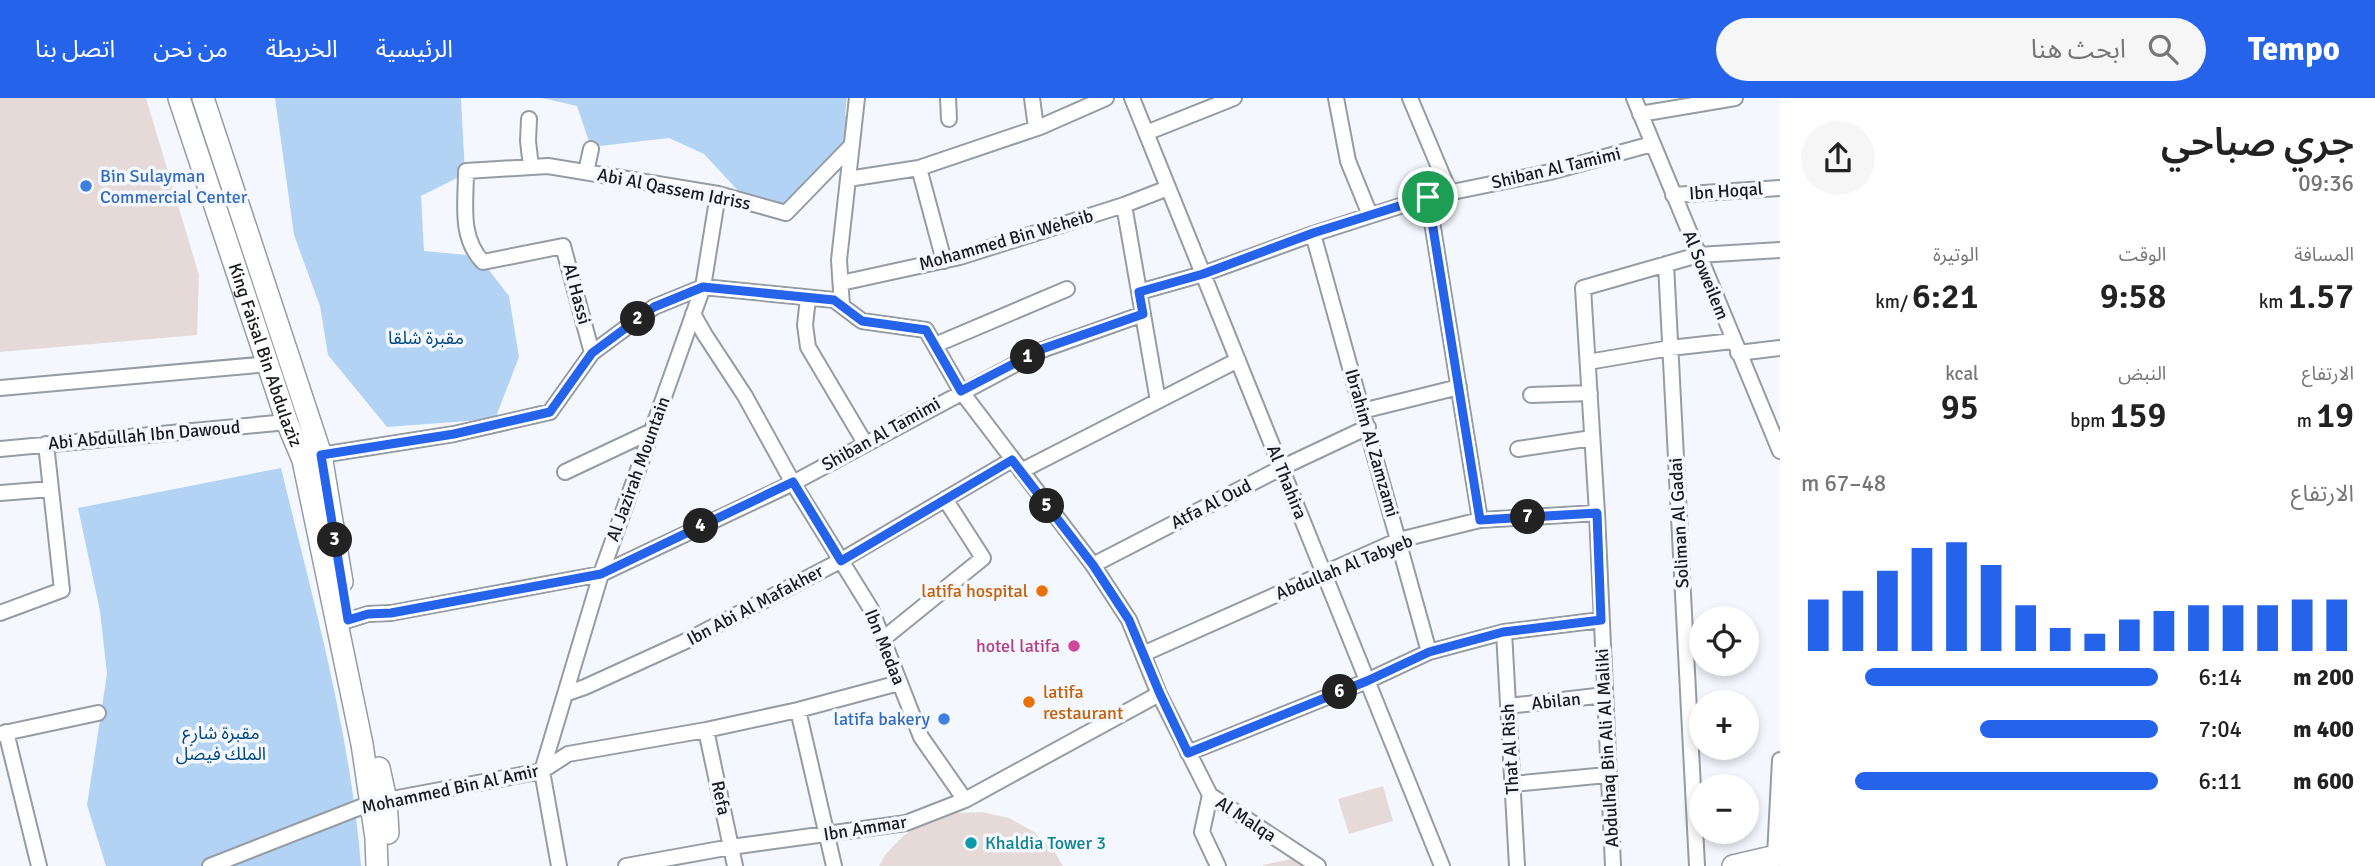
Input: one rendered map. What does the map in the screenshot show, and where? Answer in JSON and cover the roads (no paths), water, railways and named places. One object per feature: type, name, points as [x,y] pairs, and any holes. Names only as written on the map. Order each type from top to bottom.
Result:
[{"type":"street","name":"King Faisal Bin Abdulaziz","points":[[179,98],[303,460],[342,622],[391,866]]},
{"type":"street","name":"King Faisal Bin Abdulaziz","points":[[203,98],[321,455],[342,622]]},
{"type":"street","points":[[842,306],[839,260],[857,98]]},
{"type":"street","points":[[948,98],[949,119]]},
{"type":"street","points":[[1032,98],[1036,128]]},
{"type":"street","points":[[848,178],[919,168],[1036,128],[1106,98]]},
{"type":"street","name":"Al Thahira","points":[[1132,98],[1442,866]]},
{"type":"street","points":[[1146,133],[1234,98]]},
{"type":"street","points":[[1336,98],[1348,161],[1370,215]]},
{"type":"street","points":[[1409,98],[1450,191]]},
{"type":"street","name":"Al Soweilem","points":[[1634,98],[1780,451]]},
{"type":"street","points":[[1640,114],[1735,98]]},
{"type":"street","points":[[529,119],[530,167]]},
{"type":"street","name":"Shiban Al Tamimi","points":[[1139,292],[1203,274],[1313,233],[1428,197],[1550,172],[1652,144]]},
{"type":"street","name":"Abi Al Qassem Idriss","points":[[466,171],[548,166],[718,194],[786,213],[852,145]]},
{"type":"street","points":[[586,172],[591,149]]},
{"type":"street","points":[[919,168],[944,261]]},
{"type":"street","name":"Al Hassi","points":[[466,171],[466,233],[474,252],[483,262],[564,246],[592,353]]},
{"type":"street","name":"Mohammed Bin Weheib","points":[[841,283],[944,261],[1124,205],[1168,188]]},
{"type":"street","name":"Ibn Hoqal","points":[[1673,195],[1780,188]]},
{"type":"street","name":"Al Jazirah Mountain","points":[[559,866],[542,771],[601,574],[703,287],[718,194]]},
{"type":"street","points":[[1428,197],[1480,520]]},
{"type":"street","points":[[1124,205],[1158,401]]},
{"type":"street","name":"Ibrahim Al Zamzami","points":[[1313,233],[1429,652]]},
{"type":"street","name":"Abdulhaq Bin Ali Al Maliki","points":[[1613,866],[1597,513],[1583,288],[1698,255],[1780,250]]},
{"type":"street","name":"Soliman Al Gadai","points":[[1666,264],[1697,866]]},
{"type":"street","points":[[321,455],[454,434],[550,412],[592,353],[654,307],[703,287],[834,300],[862,321],[926,330],[961,391],[1093,565],[1129,620],[1160,694],[1210,795],[1202,832],[1218,866]]},
{"type":"street","points":[[935,345],[1067,289]]},
{"type":"street","points":[[808,298],[805,325],[808,347],[865,443]]},
{"type":"street","name":"Ibn Medaa","points":[[693,314],[745,396],[793,482],[871,609],[921,737],[965,800]]},
{"type":"street","name":"Shiban Al Tamimi","points":[[342,622],[368,614],[391,613],[601,574],[793,482],[1042,349],[1143,314]]},
{"type":"street","points":[[1588,362],[1670,348],[1780,348]]},
{"type":"street","name":"Ibn Abi Al Mafakher","points":[[565,694],[687,641],[841,561],[944,499],[1158,401],[1238,360]]},
{"type":"street","points":[[0,388],[269,364]]},
{"type":"street","points":[[1362,411],[1459,387]]},
{"type":"street","points":[[1531,395],[1590,393]]},
{"type":"street","name":"Abi Abdullah Ibn Dawoud","points":[[0,449],[288,422]]},
{"type":"street","name":"Atfa Al Oud","points":[[1093,565],[1281,468],[1368,427]]},
{"type":"street","points":[[565,472],[652,431]]},
{"type":"street","points":[[1518,449],[1592,438]]},
{"type":"street","points":[[0,612],[62,590],[46,444]]},
{"type":"street","points":[[0,493],[51,489]]},
{"type":"street","points":[[883,639],[983,558],[944,499]]},
{"type":"street","name":"Abdullah Al Tabyeb","points":[[1143,654],[1399,540],[1480,520],[1597,513]]},
{"type":"street","points":[[1188,753],[1367,681],[1429,652],[1503,632],[1601,620]]},
{"type":"street","name":"That Al Rish","points":[[1503,632],[1517,866]]},
{"type":"street","name":"Mohammed Bin Al Amir","points":[[210,866],[378,802],[542,771],[568,754],[706,730],[798,710],[899,683]]},
{"type":"street","name":"Ibn Ammar","points":[[631,866],[731,847],[906,823],[965,800],[1160,694]]},
{"type":"street","name":"Abilan","points":[[1508,706],[1605,695]]},
{"type":"street","points":[[798,710],[834,866]]},
{"type":"street","points":[[39,866],[3,733],[98,713]]},
{"type":"street","name":"Refa","points":[[706,730],[735,866]]},
{"type":"street","points":[[1733,866],[1778,856],[1780,760]]},
{"type":"street","points":[[1512,784],[1607,775]]},
{"type":"street","name":"Al Malqa","points":[[1210,795],[1318,866]]},
{"type":"street","name":"King Faisal Bin Abdulaziz","points":[[377,866],[378,802]]},
{"type":"place","name":"Bin Sulayman Commercial Center","points":[[86,186]]},
{"type":"place","name":"latifa hospital","points":[[1042,591]]},
{"type":"place","name":"hotel latifa","points":[[1074,646]]},
{"type":"place","name":"latifa restaurant","points":[[1029,702]]},
{"type":"place","name":"latifa bakery","points":[[944,719]]},
{"type":"place","name":"Khaldia Tower 3","points":[[971,843]]},
{"type":"park label","name":"مقبرة شلقا","points":[[426,338]]},
{"type":"park label","name":"مقبرة شارع الملك فيصل","points":[[221,743]]}]
